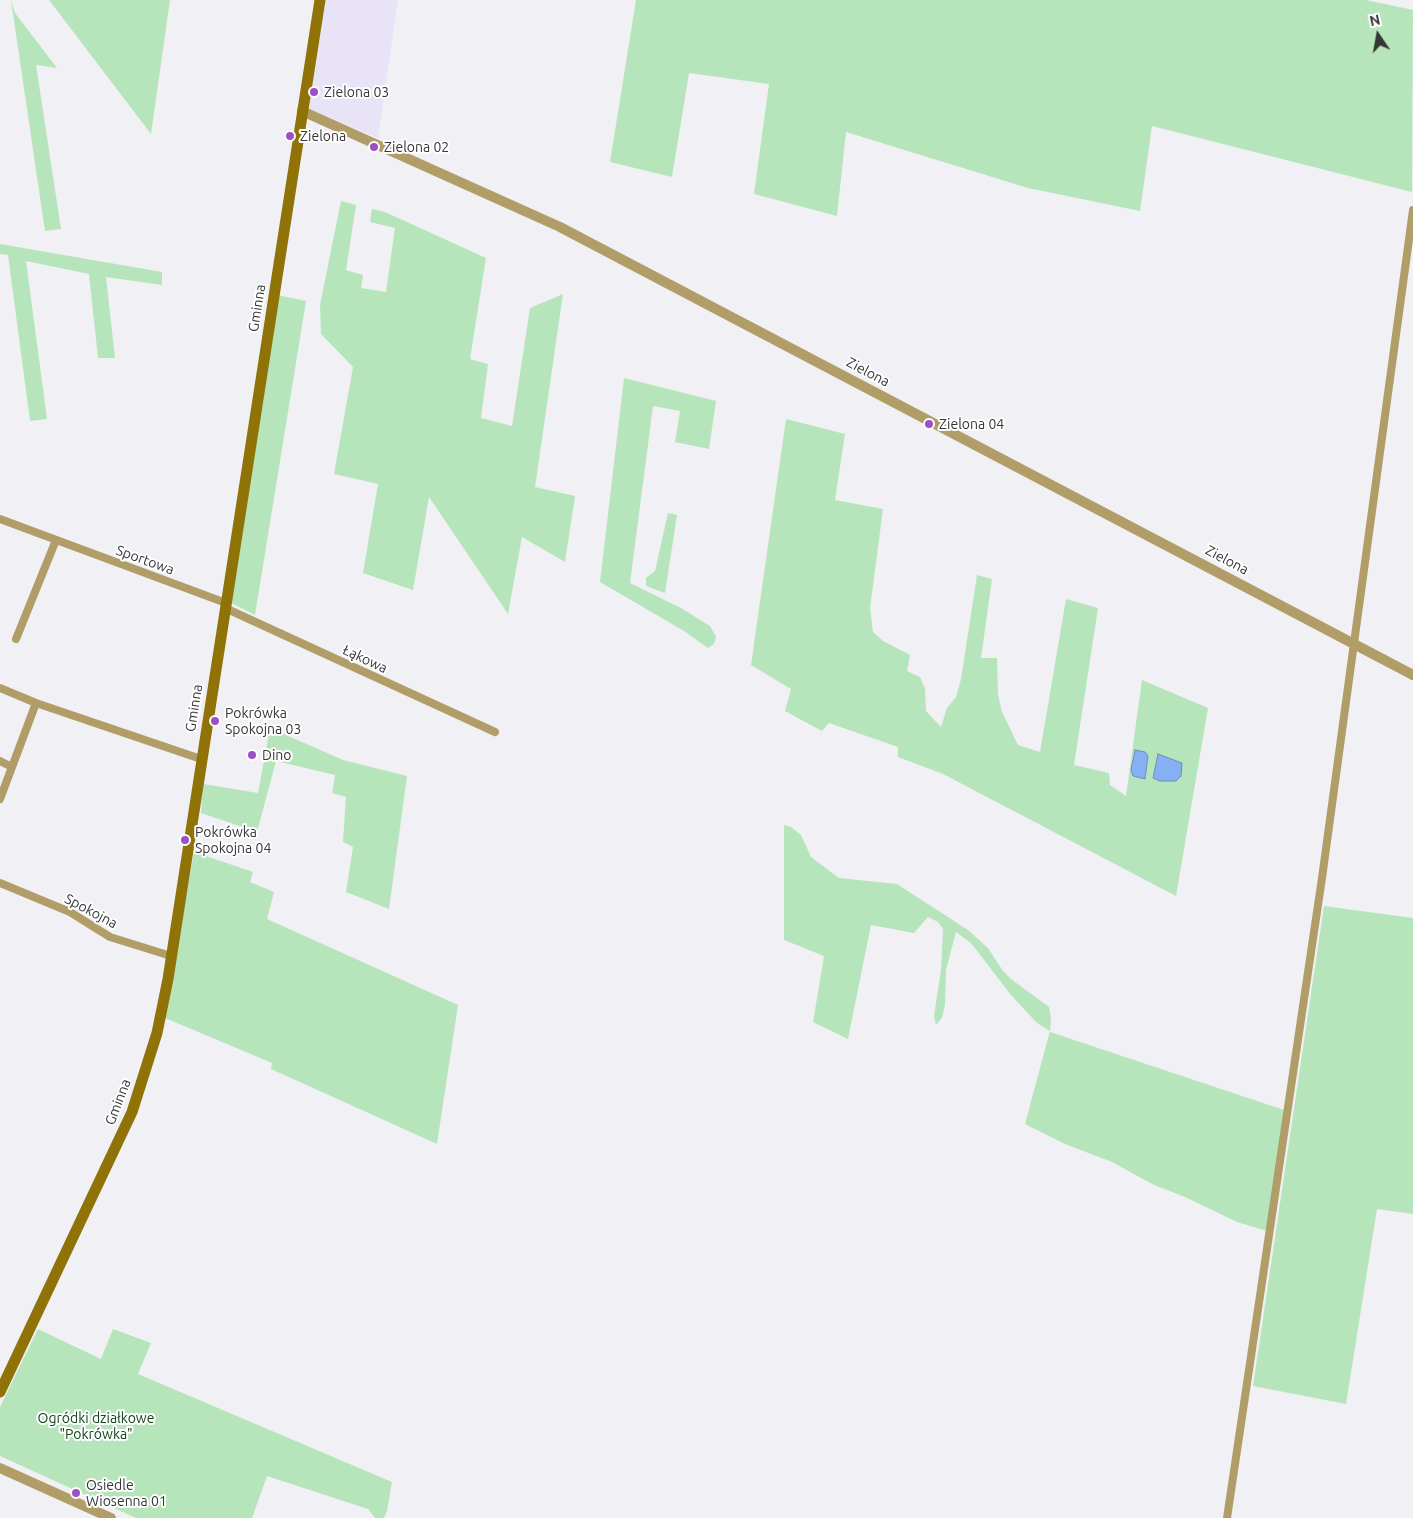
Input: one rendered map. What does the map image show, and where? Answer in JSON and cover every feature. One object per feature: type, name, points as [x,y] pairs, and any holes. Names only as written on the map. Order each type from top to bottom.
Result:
[{"type":"main road","name":"Gminna","points":[[0,1392],[132,1112],[157,1033],[171,956],[320,0]]},
{"type":"street","name":"Zielona","points":[[302,111],[560,226],[1413,675]]},
{"type":"street","points":[[1227,1518],[1355,644],[1413,210]]},
{"type":"street","name":"Sportowa","points":[[0,519],[225,606]]},
{"type":"street","points":[[16,639],[56,540]]},
{"type":"street","name":"Łąkowa","points":[[225,606],[495,732]]},
{"type":"street","points":[[0,688],[36,703],[201,759]]},
{"type":"street","points":[[0,799],[36,703]]},
{"type":"street","points":[[0,761],[12,767]]},
{"type":"street","name":"Spokojna","points":[[0,883],[70,912],[110,937],[171,956]]},
{"type":"street","points":[[0,1468],[111,1518]]},
{"type":"shaded area","points":[[324,0],[398,0],[378,138],[307,108]]},
{"type":"green space","points":[[11,0],[15,13],[57,68],[36,65],[61,229],[45,231]]},
{"type":"green space","points":[[49,0],[170,0],[151,134]]},
{"type":"green space","points":[[636,0],[1366,0],[1413,10],[1412,192],[1152,126],[1140,211],[1028,188],[846,132],[837,216],[754,194],[769,84],[689,73],[672,177],[610,162]]},
{"type":"green space","points":[[341,201],[356,205],[346,270],[363,275],[361,288],[386,292],[395,228],[370,222],[372,209],[385,212],[486,258],[470,359],[488,364],[481,418],[512,426],[530,308],[563,294],[535,487],[575,496],[565,562],[522,537],[508,614],[429,497],[413,590],[363,573],[378,484],[334,474],[353,367],[321,334],[320,305]]},
{"type":"green space","points":[[0,244],[162,272],[162,285],[106,277],[115,358],[98,358],[89,274],[26,261],[47,419],[30,421],[8,255],[0,254]]},
{"type":"green space","points":[[277,295],[306,301],[255,615],[231,603]]},
{"type":"green space","points":[[624,378],[716,401],[709,449],[675,442],[680,411],[653,406],[630,583],[681,608],[710,626],[716,637],[714,644],[708,648],[684,631],[600,582]]},
{"type":"green space","points":[[786,419],[845,434],[835,500],[883,509],[870,608],[873,632],[883,641],[910,655],[907,671],[920,677],[925,689],[926,711],[941,727],[947,708],[956,697],[961,679],[977,575],[992,579],[981,658],[997,658],[998,695],[1002,712],[1018,745],[1040,752],[1066,599],[1098,608],[1074,765],[1109,773],[1110,785],[1126,796],[1142,680],[1208,708],[1176,896],[943,774],[898,757],[898,747],[829,723],[822,731],[785,711],[791,689],[751,665]]},
{"type":"green space","points":[[668,513],[677,515],[665,593],[646,586],[646,578],[655,571]]},
{"type":"green space","points":[[270,728],[343,760],[407,776],[389,909],[346,892],[353,847],[343,842],[346,797],[332,793],[335,775],[276,761],[257,832],[201,813],[203,784],[258,793]]},
{"type":"green space","points":[[784,825],[791,827],[801,835],[811,857],[839,878],[897,884],[968,930],[988,948],[1003,971],[1011,979],[1049,1007],[1051,1018],[1050,1032],[1284,1110],[1267,1231],[1237,1222],[1185,1197],[1154,1185],[1112,1162],[1065,1144],[1025,1124],[1050,1031],[1037,1023],[1011,995],[971,943],[956,932],[946,970],[945,1005],[942,1018],[936,1025],[934,1016],[941,970],[943,929],[938,922],[928,917],[914,933],[871,925],[848,1039],[813,1022],[824,956],[784,940]]},
{"type":"green space","points":[[194,852],[253,872],[250,882],[274,892],[267,919],[458,1005],[437,1144],[271,1069],[272,1063],[165,1018]]},
{"type":"green space","points":[[1324,906],[1413,918],[1413,1214],[1377,1209],[1346,1404],[1253,1386]]},
{"type":"green space","name":"Ogródki działkowe \"Pokrówka\"","points":[[38,1329],[101,1359],[113,1329],[151,1343],[138,1374],[392,1482],[384,1518],[375,1518],[368,1509],[267,1476],[252,1518],[136,1518],[0,1456],[0,1407]]},
{"type":"water","points":[[1135,750],[1145,752],[1148,756],[1145,779],[1133,776],[1131,770]]},
{"type":"water","points":[[1158,754],[1182,763],[1181,776],[1176,781],[1160,781],[1153,778]]},
{"type":"place","name":"Zielona 03","points":[[314,92]]},
{"type":"place","name":"Zielona","points":[[290,136]]},
{"type":"place","name":"Zielona 02","points":[[374,147]]},
{"type":"place","name":"Zielona 04","points":[[929,424]]},
{"type":"place","name":"Pokrówka Spokojna 03","points":[[215,721]]},
{"type":"place","name":"Dino","points":[[252,755]]},
{"type":"place","name":"Pokrówka Spokojna 04","points":[[185,840]]},
{"type":"place","name":"Osiedle Wiosenna 01","points":[[76,1493]]}]
